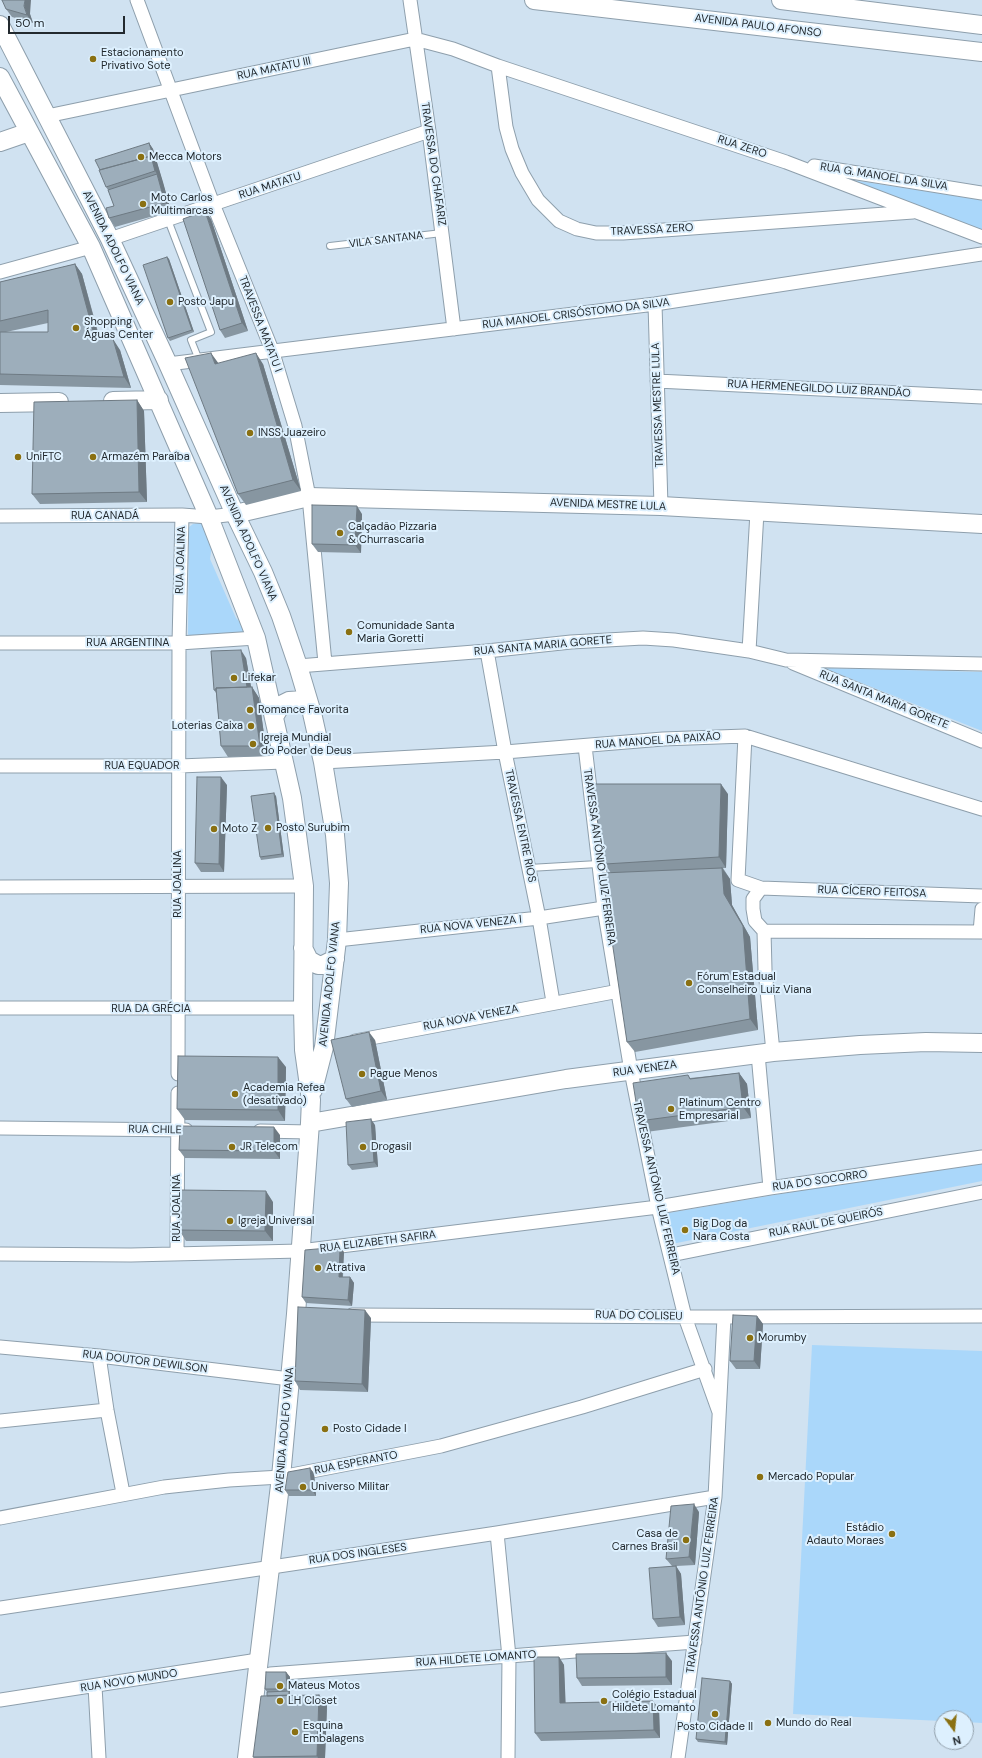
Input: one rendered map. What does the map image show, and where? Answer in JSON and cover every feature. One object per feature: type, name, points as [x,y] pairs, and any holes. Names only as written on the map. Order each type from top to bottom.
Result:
[{"type":"main road","name":"AVENIDA PAULO AFONSO","points":[[534,0],[982,52]]},
{"type":"main road","points":[[781,0],[982,25]]},
{"type":"main road","name":"AVENIDA ADOLFO VIANA","points":[[0,25],[110,239],[266,579],[281,616],[310,707],[323,762],[335,835],[339,883],[337,940],[324,1047],[311,1100]]},
{"type":"main road","name":"AVENIDA ADOLFO VIANA","points":[[0,77],[91,247],[209,517],[256,638],[292,798],[304,886],[302,1008],[304,1050],[311,1100],[300,1251],[302,1314],[290,1379],[271,1567],[247,1758]]},
{"type":"main road","points":[[0,142],[29,132]]},
{"type":"main road","points":[[0,404],[159,400]]},
{"type":"main road","name":"AVENIDA MESTRE LULA","points":[[235,514],[309,497],[661,506],[982,524]]},
{"type":"main road","points":[[274,718],[281,705],[289,701],[304,700],[310,707]]},
{"type":"main road","points":[[303,948],[309,960],[318,965],[323,965],[335,958]]},
{"type":"main road","name":"RUA VENEZA","points":[[310,1127],[566,1079],[766,1053],[860,1045],[926,1042],[982,1043]]},
{"type":"street","name":"TRAVESSA MATATU I","points":[[137,0],[213,204],[272,350],[295,426],[309,497],[325,664]]},
{"type":"street","name":"TRAVESSA DO CHAFARIZ","points":[[410,0],[429,131],[454,329]]},
{"type":"street","name":"RUA MATATU III","points":[[47,116],[415,39],[453,49],[498,66]]},
{"type":"street","name":"RUA ZERO","points":[[498,66],[786,162],[982,237]]},
{"type":"street","name":"TRAVESSA ZERO","points":[[498,66],[506,127],[512,149],[522,173],[538,200],[559,221],[577,229],[596,233],[623,233],[918,212]]},
{"type":"street","name":"RUA MATATU","points":[[110,239],[283,182],[429,131]]},
{"type":"street","name":"RUA G. MANOEL DA SILVA","points":[[786,162],[982,193]]},
{"type":"street","points":[[0,272],[91,247]]},
{"type":"street","name":"RUA MANOEL CRISÓSTOMO DA SILVA","points":[[168,364],[655,304],[982,254]]},
{"type":"street","name":"TRAVESSA MESTRE LULA","points":[[655,304],[661,506]]},
{"type":"street","name":"RUA HERMENEGILDO LUIZ BRANDÃO","points":[[657,380],[982,398]]},
{"type":"street","points":[[749,651],[757,512]]},
{"type":"street","name":"RUA CANADÁ","points":[[0,516],[209,517],[235,514]]},
{"type":"street","name":"RUA JOALINA","points":[[177,1253],[179,1009],[178,643],[182,516]]},
{"type":"street","name":"RUA ARGENTINA","points":[[0,643],[178,643],[256,638]]},
{"type":"street","name":"RUA SANTA MARIA GORETE","points":[[298,666],[571,642],[643,638],[674,640],[749,651],[786,660],[982,740]]},
{"type":"street","name":"TRAVESSA ENTRE RIOS","points":[[487,650],[505,752],[539,918],[553,1002]]},
{"type":"street","name":"RUA SANTA MARIA GORETE","points":[[786,660],[982,664]]},
{"type":"street","name":"RUA MANOEL DA PAIXÃO","points":[[323,762],[505,752],[662,739],[745,736],[982,810]]},
{"type":"street","name":"RUA CÍCERO FEITOSA","points":[[745,736],[738,880],[761,888],[982,896]]},
{"type":"street","name":"TRAVESSA ANTÔNIO LUIZ FERREIRA","points":[[584,746],[604,908],[619,991],[631,1071],[658,1207],[685,1316],[719,1412]]},
{"type":"street","name":"RUA EQUADOR","points":[[0,766],[179,766],[284,762]]},
{"type":"street","points":[[0,887],[304,886]]},
{"type":"street","points":[[761,888],[753,899],[753,910],[755,921],[764,931],[770,1188]]},
{"type":"street","name":"RUA NOVA VENEZA I","points":[[337,940],[539,918],[604,908]]},
{"type":"street","points":[[764,931],[981,932],[982,909]]},
{"type":"street","name":"RUA NOVA VENEZA","points":[[324,1047],[553,1002],[619,991]]},
{"type":"street","name":"RUA DA GRÉCIA","points":[[0,1008],[302,1008]]},
{"type":"street","points":[[247,1131],[310,1127]]},
{"type":"street","name":"RUA CHILE","points":[[0,1128],[201,1130]]},
{"type":"street","name":"RUA DO SOCORRO","points":[[658,1207],[770,1188],[982,1157]]},
{"type":"street","name":"RUA RAUL DE QUEIRÓS","points":[[671,1255],[982,1192]]},
{"type":"street","name":"RUA ELIZABETH SAFIRA","points":[[0,1254],[131,1255],[300,1251],[658,1207]]},
{"type":"street","name":"RUA DO COLISEU","points":[[338,1315],[685,1316],[724,1318],[982,1316]]},
{"type":"street","name":"TRAVESSA ANTÔNIO LUIZ FERREIRA","points":[[678,1758],[715,1497],[724,1318]]},
{"type":"street","name":"RUA DOUTOR DEWILSON","points":[[0,1348],[99,1356],[290,1379]]},
{"type":"street","points":[[99,1356],[106,1410],[124,1494]]},
{"type":"street","name":"RUA ESPERANTO","points":[[0,1518],[164,1487],[281,1477],[441,1446],[582,1407],[705,1369]]},
{"type":"street","points":[[0,1421],[106,1410]]},
{"type":"street","name":"RUA DOS INGLESES","points":[[0,1608],[497,1533],[715,1497]]},
{"type":"street","points":[[497,1533],[509,1657],[508,1758]]},
{"type":"street","name":"RUA HILDETE LOMANTO","points":[[258,1668],[509,1657],[695,1642]]},
{"type":"street","name":"RUA NOVO MUNDO","points":[[0,1700],[95,1686],[258,1668]]},
{"type":"street","points":[[95,1686],[99,1758]]},
{"type":"lane","points":[[168,220],[211,332],[191,340],[199,360]]},
{"type":"lane","name":"VILA SANTANA","points":[[330,246],[442,233]]},
{"type":"lane","points":[[529,868],[598,864]]},
{"type":"shaded area","points":[[845,179],[982,200],[982,232]]},
{"type":"shaded area","points":[[201,523],[204,526],[212,545],[210,559],[236,618],[244,626],[246,636],[190,638],[188,634],[189,527],[193,524]]},
{"type":"shaded area","points":[[824,668],[982,672],[982,731]]},
{"type":"shaded area","points":[[982,1160],[982,1181],[662,1246],[656,1215]]},
{"type":"shaded area","name":"Estádio Adauto Moraes","points":[[812,1345],[982,1351],[982,1723],[974,1722],[974,1710],[934,1710],[934,1721],[793,1714]]},
{"type":"building","points":[[2,0],[25,0],[24,6],[27,15],[6,9]]},
{"type":"building","points":[[149,143],[155,161],[151,156],[100,170],[95,160]]},
{"type":"building","name":"Mecca Motors","points":[[151,156],[155,171],[106,187],[99,170]]},
{"type":"building","points":[[157,174],[165,203],[109,218],[106,208],[114,206],[108,190]]},
{"type":"building","points":[[205,211],[242,323],[220,330],[183,219]]},
{"type":"building","points":[[167,257],[192,330],[168,338],[143,265]]},
{"type":"building","name":"Shopping Águas Center","points":[[75,264],[95,338],[113,339],[124,377],[0,374],[0,332],[48,332],[48,310],[0,321],[0,282]]},
{"type":"building","name":"INSS Juazeiro","points":[[211,353],[215,364],[256,353],[293,480],[238,494],[185,358]]},
{"type":"building","name":"Armazém Paraíba","points":[[137,400],[139,492],[32,494],[34,402]]},
{"type":"building","name":"Calçadão Pizzaria & Churrascaria","points":[[312,505],[357,506],[355,545],[312,544]]},
{"type":"building","name":"Lifekar","points":[[241,650],[247,687],[216,688],[216,690],[214,690],[211,651]]},
{"type":"building","points":[[252,687],[260,746],[221,746],[216,688]]},
{"type":"building","name":"Moto Z","points":[[197,777],[221,777],[219,864],[195,863]]},
{"type":"building","points":[[591,784],[721,784],[719,857],[605,864]]},
{"type":"building","name":"Posto Surubim","points":[[274,793],[282,854],[260,857],[251,796]]},
{"type":"building","name":"Fórum Estadual Conselheiro Luiz Viana","points":[[722,868],[724,894],[743,926],[750,1019],[627,1042],[602,873]]},
{"type":"building","name":"Pague Menos","points":[[369,1032],[381,1091],[346,1099],[331,1040]]},
{"type":"building","name":"Academia Refea (desativado)","points":[[178,1056],[278,1057],[278,1110],[177,1109]]},
{"type":"building","points":[[739,1073],[743,1107],[639,1121],[633,1083],[688,1075],[690,1079]]},
{"type":"building","name":"Drogasil","points":[[371,1119],[374,1162],[348,1165],[346,1122]]},
{"type":"building","name":"JR Telecom","points":[[180,1126],[274,1127],[274,1151],[179,1150]]},
{"type":"building","name":"Igreja Universal","points":[[179,1190],[266,1191],[265,1231],[179,1230]]},
{"type":"building","points":[[340,1247],[339,1277],[350,1277],[348,1300],[302,1297],[305,1250]]},
{"type":"building","points":[[298,1307],[365,1310],[362,1384],[295,1381]]},
{"type":"building","name":"Morumby","points":[[733,1315],[757,1316],[754,1361],[730,1361]]},
{"type":"building","points":[[310,1468],[312,1490],[285,1490],[288,1472]]},
{"type":"building","points":[[694,1504],[689,1557],[666,1559],[671,1506]]},
{"type":"building","points":[[676,1566],[680,1617],[653,1619],[649,1568]]},
{"type":"building","points":[[666,1653],[666,1677],[577,1678],[576,1654]]},
{"type":"building","points":[[534,1657],[559,1657],[560,1703],[653,1701],[654,1730],[535,1733]]},
{"type":"building","points":[[266,1672],[286,1672],[287,1689],[265,1689]]},
{"type":"building","points":[[702,1678],[730,1681],[725,1742],[696,1739]]},
{"type":"building","points":[[289,1691],[289,1695],[267,1696],[267,1692]]},
{"type":"building","name":"Esquina Embalagens","points":[[319,1695],[317,1756],[253,1757],[261,1696]]},
{"type":"place","name":"Estacionamento Privativo Sote","points":[[93,59]]},
{"type":"place","name":"Mecca Motors","points":[[141,157]]},
{"type":"place","name":"Moto Carlos Multimarcas","points":[[143,204]]},
{"type":"place","name":"Posto Japu","points":[[170,302]]},
{"type":"place","name":"Shopping Águas Center","points":[[76,328]]},
{"type":"place","name":"INSS Juazeiro","points":[[250,433]]},
{"type":"place","name":"UniFTC","points":[[18,457]]},
{"type":"place","name":"Armazém Paraíba","points":[[93,457]]},
{"type":"place","name":"Calçadão Pizzaria & Churrascaria","points":[[340,533]]},
{"type":"place","name":"Comunidade Santa Maria Goretti","points":[[349,632]]},
{"type":"place","name":"Lifekar","points":[[234,678]]},
{"type":"place","name":"Romance Favorita","points":[[250,710]]},
{"type":"place","name":"Loterias Caixa","points":[[251,726]]},
{"type":"place","name":"Igreja Mundial do Poder de Deus","points":[[253,744]]},
{"type":"place","name":"Posto Surubim","points":[[268,828]]},
{"type":"place","name":"Moto Z","points":[[214,829]]},
{"type":"place","name":"Fórum Estadual Conselheiro Luiz Viana","points":[[689,983]]},
{"type":"place","name":"Pague Menos","points":[[362,1074]]},
{"type":"place","name":"Academia Refea (desativado)","points":[[235,1094]]},
{"type":"place","name":"Platinum Centro Empresarial","points":[[671,1109]]},
{"type":"place","name":"JR Telecom","points":[[232,1147]]},
{"type":"place","name":"Drogasil","points":[[363,1147]]},
{"type":"place","name":"Igreja Universal","points":[[230,1221]]},
{"type":"place","name":"Big Dog da Nara Costa","points":[[685,1230]]},
{"type":"place","name":"Atrativa","points":[[318,1268]]},
{"type":"place","name":"Morumby","points":[[750,1338]]},
{"type":"place","name":"Posto Cidade I","points":[[325,1429]]},
{"type":"place","name":"Mercado Popular","points":[[760,1477]]},
{"type":"place","name":"Universo Militar","points":[[303,1487]]},
{"type":"place","name":"Estádio Adauto Moraes","points":[[892,1534]]},
{"type":"place","name":"Casa de Carnes Brasil","points":[[686,1540]]},
{"type":"place","name":"Mateus Motos","points":[[280,1686]]},
{"type":"place","name":"LH Closet","points":[[280,1701]]},
{"type":"place","name":"Colégio Estadual Hildete Lomanto","points":[[604,1701]]},
{"type":"place","name":"Posto Cidade II","points":[[715,1714]]},
{"type":"place","name":"Mundo do Real","points":[[768,1723]]},
{"type":"place","name":"Esquina Embalagens","points":[[295,1732]]}]
